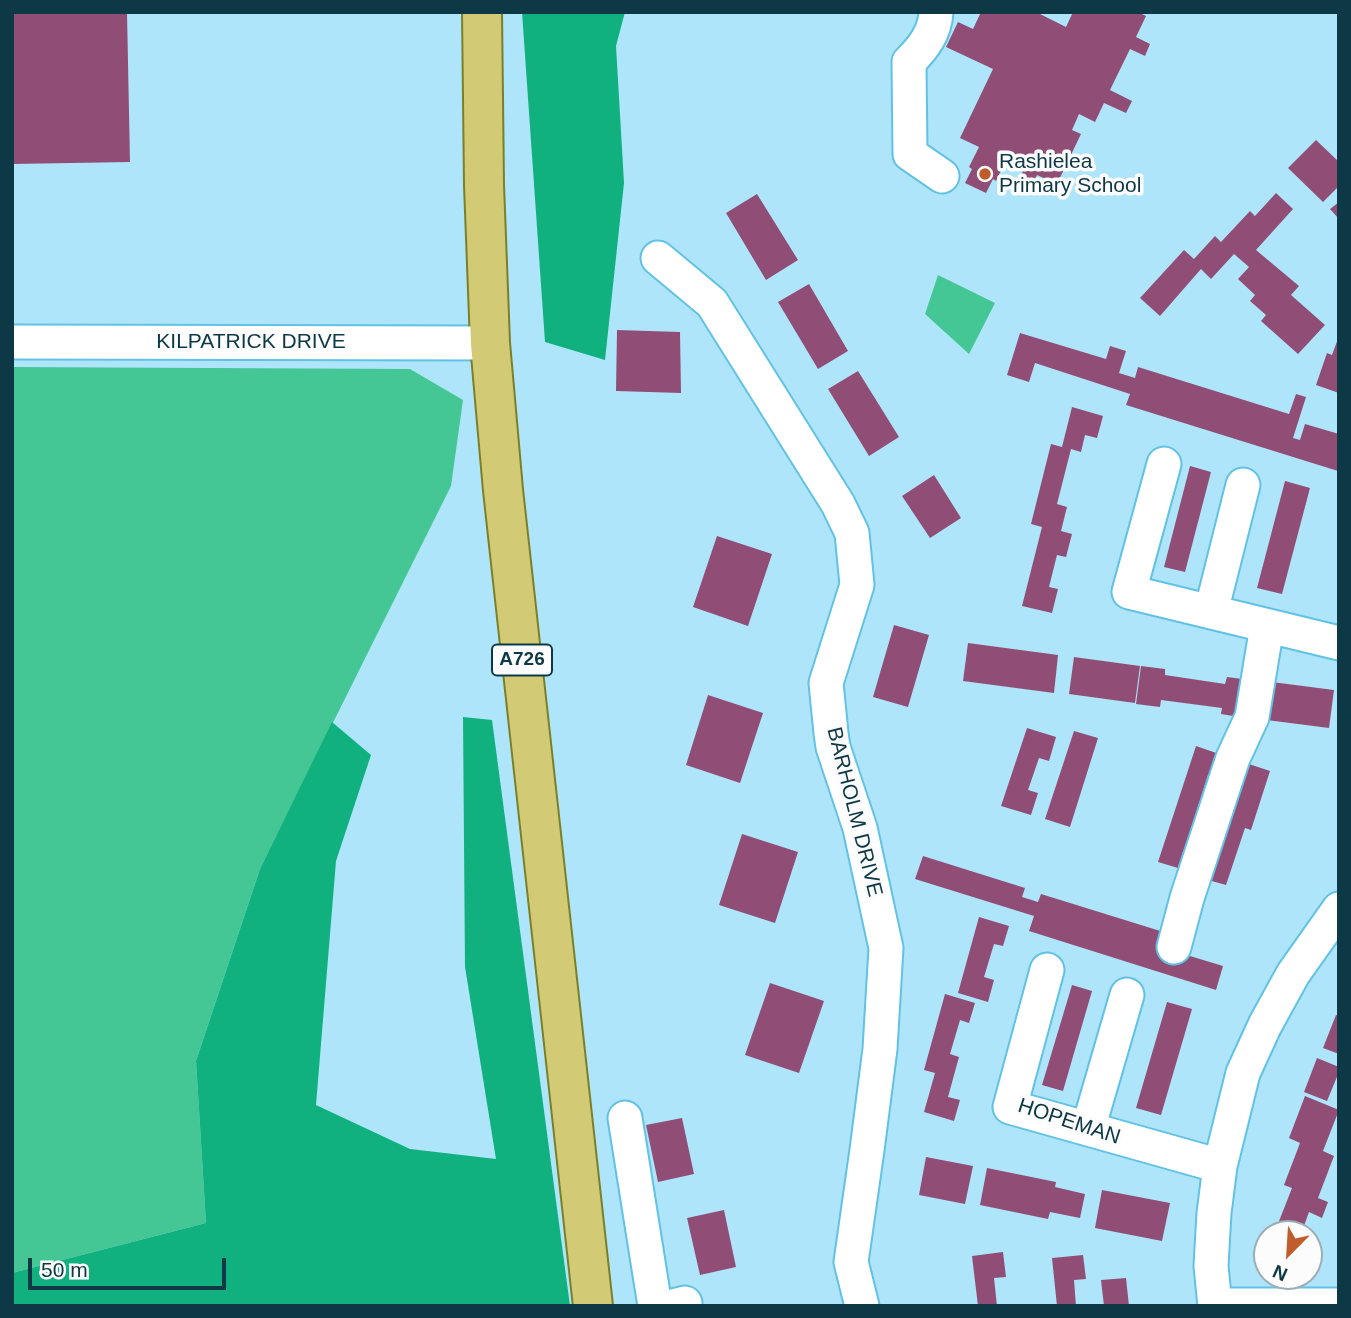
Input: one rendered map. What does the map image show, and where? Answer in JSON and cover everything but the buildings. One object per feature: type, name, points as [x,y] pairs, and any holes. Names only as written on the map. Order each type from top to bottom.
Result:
[{"type":"main road","name":"A726","points":[[482,12],[484,185],[490,343],[503,491],[593,1306]]},
{"type":"street","points":[[936,12],[933,29],[927,41],[909,62],[910,154],[942,176]]},
{"type":"street","name":"BARHOLM DRIVE","points":[[658,258],[712,303],[838,504],[852,533],[857,585],[826,683],[833,747],[860,828],[886,948],[878,1062],[851,1262],[862,1306]]},
{"type":"street","name":"KILPATRICK DRIVE","points":[[12,342],[490,343]]},
{"type":"street","points":[[1164,464],[1129,592],[1339,643]]},
{"type":"street","points":[[1210,612],[1243,485]]},
{"type":"street","points":[[1174,947],[1187,898],[1233,758],[1252,717],[1266,626]]},
{"type":"street","points":[[1339,909],[1293,974],[1243,1073],[1220,1166],[1211,1266],[1214,1306],[1339,1305]]},
{"type":"street","name":"HOPEMAN","points":[[1046,970],[1010,1107],[1220,1166]]},
{"type":"street","points":[[1088,1129],[1127,995]]},
{"type":"street","points":[[625,1118],[671,1305]]},
{"type":"green space","points":[[522,12],[625,12],[616,46],[624,183],[605,360],[545,342]]},
{"type":"green space","points":[[938,275],[995,303],[969,354],[925,314]]},
{"type":"green space","points":[[12,367],[410,369],[463,400],[451,486],[260,869],[196,1061],[206,1223],[12,1273]]},
{"type":"green space","points":[[463,717],[492,720],[570,1306],[12,1306],[12,1273],[206,1223],[196,1061],[260,869],[332,722],[371,755],[336,861],[316,1105],[410,1149],[496,1159],[465,967]]},
{"type":"place","name":"Rashielea Primary School","points":[[985,174]]}]
